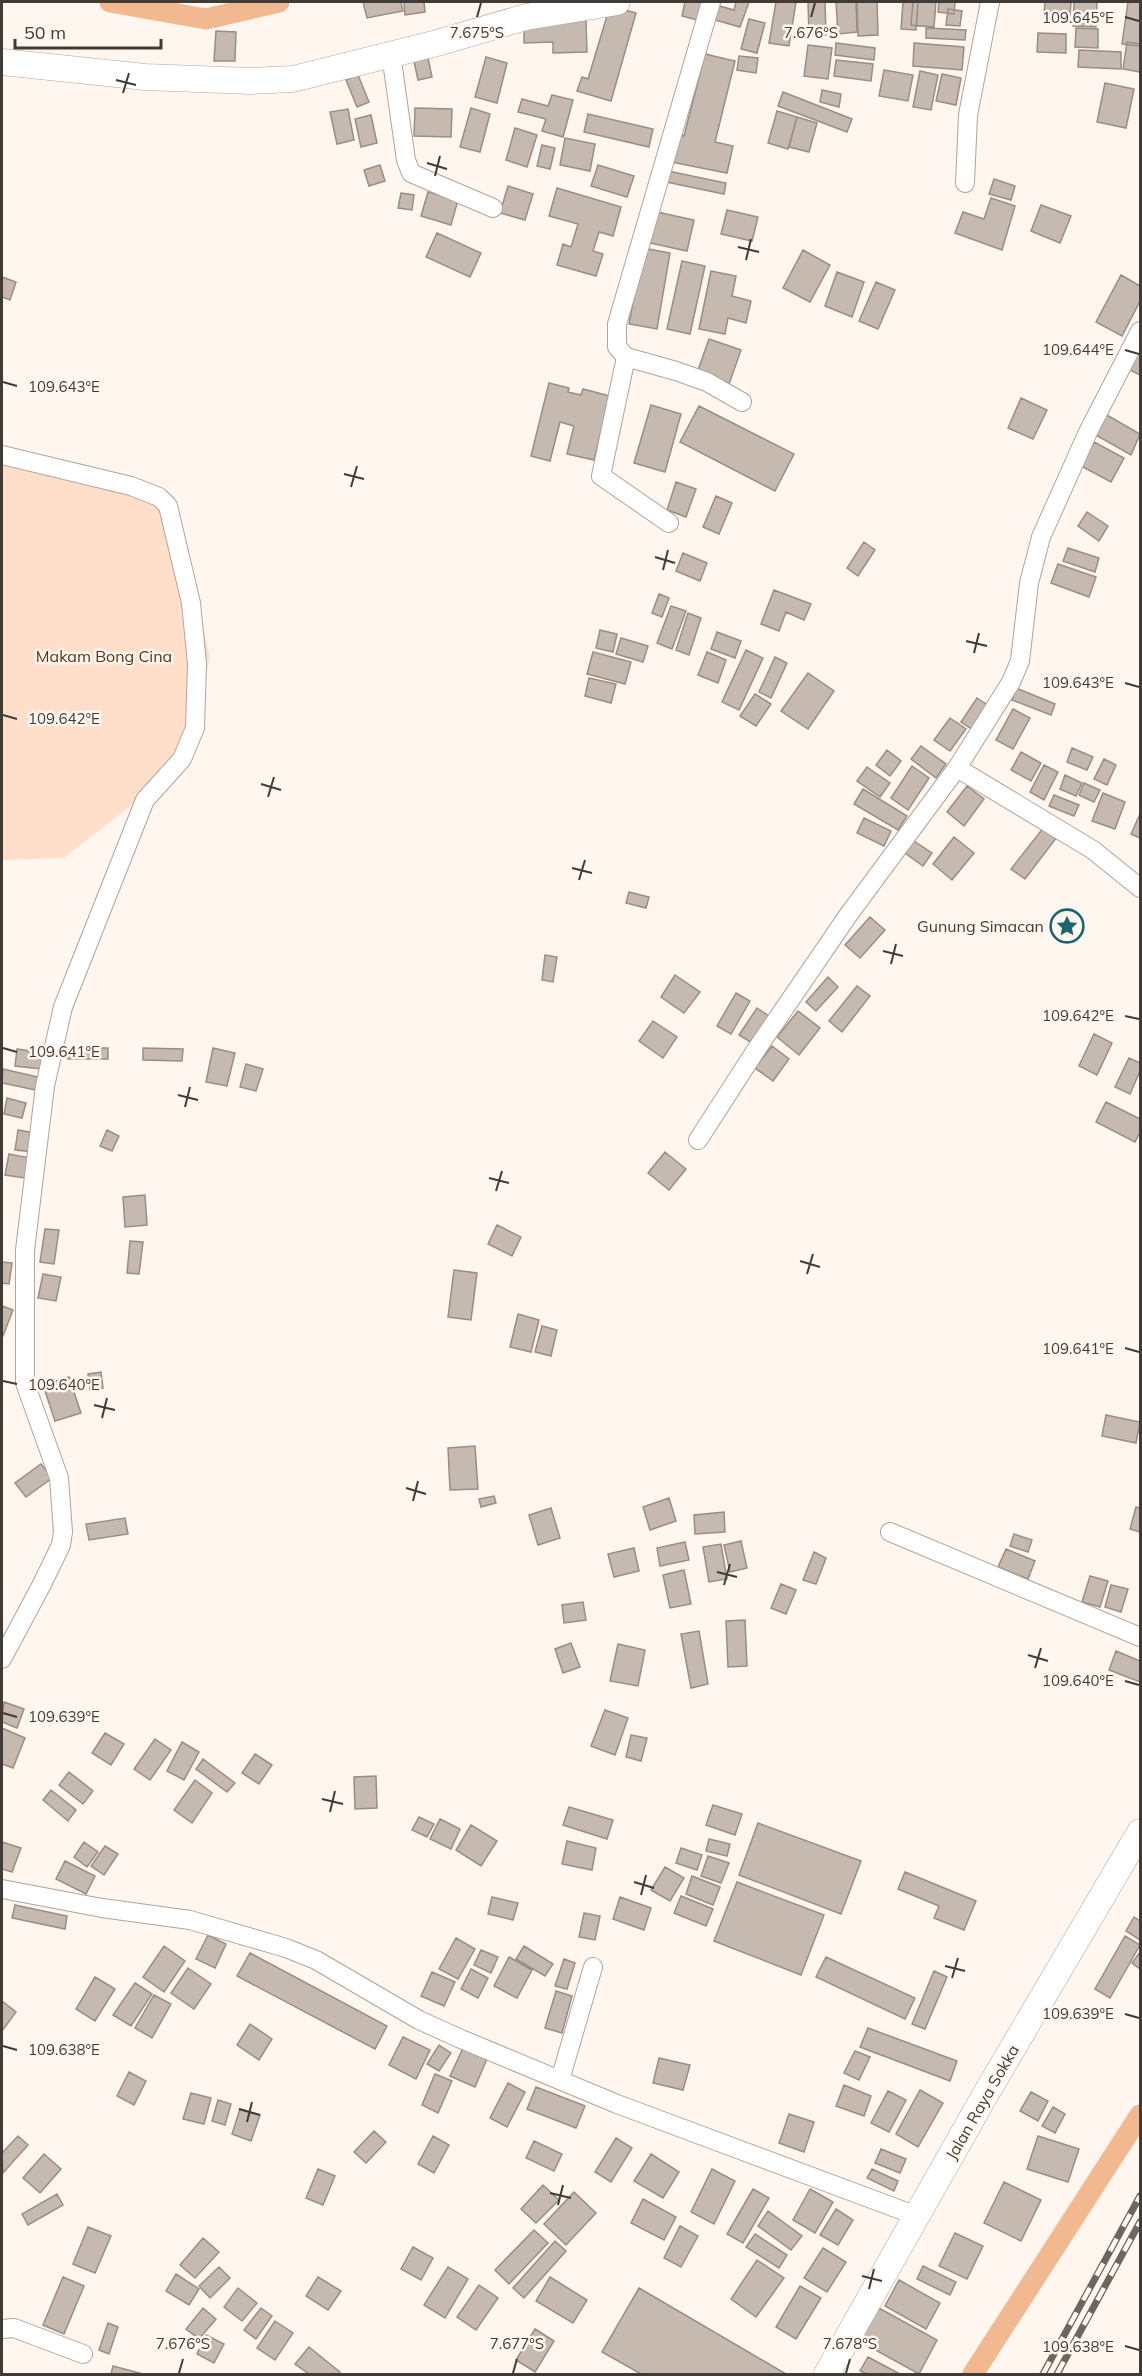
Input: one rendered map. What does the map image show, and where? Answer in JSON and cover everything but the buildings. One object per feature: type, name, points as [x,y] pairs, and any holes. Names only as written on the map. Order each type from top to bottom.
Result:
[{"type":"main road","points":[[2,62],[145,77],[250,81],[293,79],[526,17],[617,2]]},
{"type":"main road","name":"Jalan Raya Sokka","points":[[827,2374],[984,2097],[1140,1832]]},
{"type":"street","points":[[711,2],[617,324],[617,346],[626,357],[658,364],[707,382],[742,402]]},
{"type":"street","points":[[965,183],[968,115],[990,2]]},
{"type":"street","points":[[391,54],[405,160],[411,173],[493,208]]},
{"type":"street","points":[[698,1140],[843,923],[957,768],[1011,682],[1020,661],[1029,583],[1041,537],[1088,432],[1140,331]]},
{"type":"street","points":[[626,357],[601,476],[669,523]]},
{"type":"street","points":[[2,455],[131,486],[159,497],[168,506],[191,603],[196,664],[195,728],[182,759],[145,800],[63,1007],[45,1086],[24,1250],[25,1383],[59,1478],[63,1532],[61,1545],[2,1659]]},
{"type":"street","points":[[957,768],[1093,850],[1140,888]]},
{"type":"street","points":[[890,1532],[1140,1637]]},
{"type":"street","points":[[2,1889],[102,1908],[190,1920],[286,1948],[316,1960],[419,2020],[560,2080],[917,2216]]},
{"type":"street","points":[[560,2080],[593,1967]]},
{"type":"street","points":[[2,2329],[14,2328],[83,2354]]},
{"type":"green space","name":"Makam Bong Cina","points":[[2,448],[83,468],[175,496],[210,658],[184,764],[64,858],[2,860]]},
{"type":"waterway","points":[[110,2],[206,19],[279,2]]},
{"type":"waterway","points":[[973,2374],[1140,2115]]},
{"type":"railway","points":[[1043,2374],[1140,2196]]},
{"type":"railway","points":[[1057,2374],[1140,2222]]},
{"type":"place","name":"Gunung Simacan","points":[[1067,926]]}]
